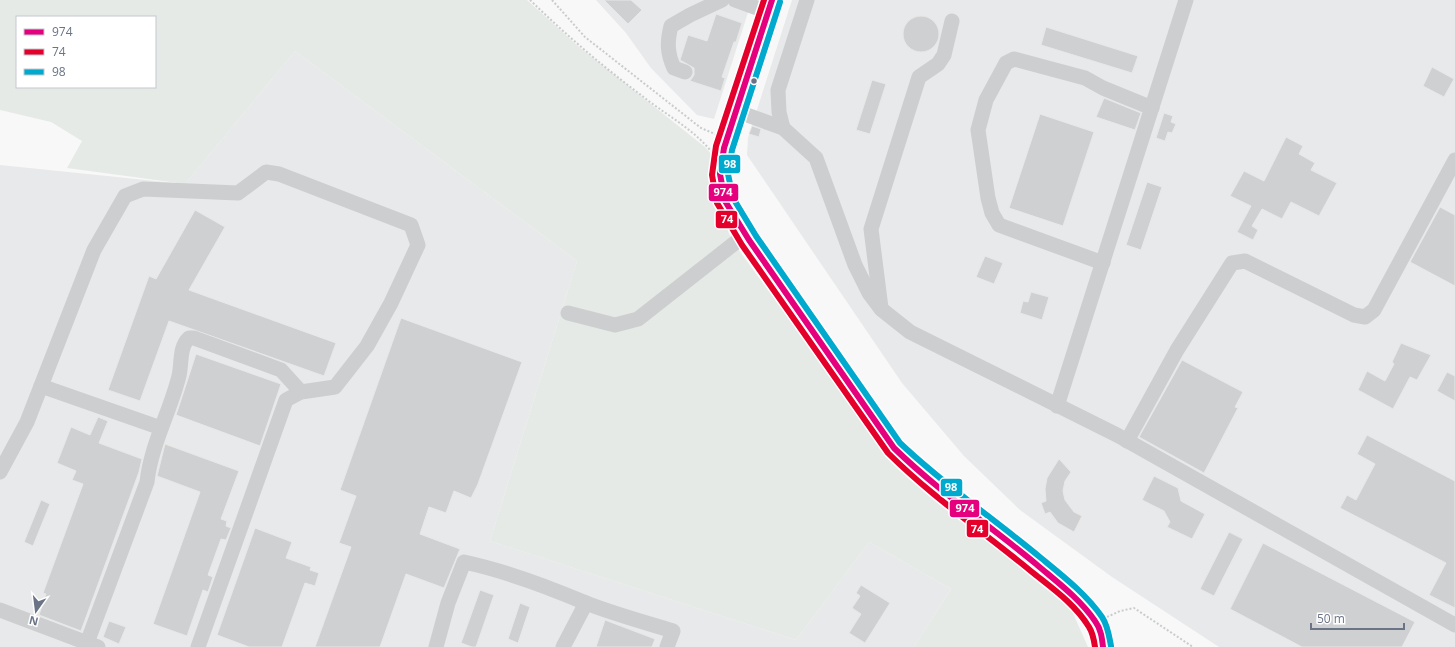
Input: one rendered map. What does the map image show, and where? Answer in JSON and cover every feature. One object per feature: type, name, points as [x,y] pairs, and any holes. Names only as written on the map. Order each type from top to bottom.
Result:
[{"type":"street","points":[[685,72],[674,68],[668,57],[667,41],[671,26],[722,0]]},
{"type":"street","points":[[735,0],[770,6],[727,140],[720,174],[725,201],[745,235],[894,448],[923,476],[1014,546],[1073,595],[1096,622],[1101,633],[1102,647]]},
{"type":"street","points":[[783,128],[779,112],[778,90],[807,0]]},
{"type":"street","points":[[1057,406],[1186,0]]},
{"type":"street","points":[[881,309],[871,228],[919,77],[938,64],[944,55],[952,21]]},
{"type":"street","points":[[1103,263],[999,225],[992,213],[988,198],[978,130],[986,100],[1006,63],[1014,59],[1085,78],[1103,88],[1152,108]]},
{"type":"street","points":[[736,111],[783,128],[816,158],[854,265],[869,293],[881,309],[910,332],[1127,441],[1455,625]]},
{"type":"street","points":[[1127,441],[1178,350],[1232,263],[1245,261],[1354,315],[1366,317],[1374,310],[1455,160]]},
{"type":"street","points":[[0,472],[27,422],[94,250],[125,196],[143,188],[238,193],[266,172],[279,174],[411,225],[418,245],[392,303],[367,346],[336,387],[301,392],[286,400],[198,647]]},
{"type":"street","points":[[568,313],[615,325],[638,319],[745,235]]},
{"type":"street","points":[[0,610],[93,645],[147,482],[149,466],[179,375],[183,348],[189,338],[194,338],[281,370],[301,392]]},
{"type":"street","points":[[41,386],[161,428]]},
{"type":"street","points":[[436,647],[448,603],[457,576],[464,562],[495,569],[571,595],[586,603],[673,631],[667,647]]},
{"type":"street","points":[[563,647],[586,603]]},
{"type":"path","points":[[530,0],[570,40],[709,148],[721,166]]},
{"type":"path","points":[[552,0],[585,37],[701,128],[727,140]]},
{"type":"path","points":[[1107,618],[1134,608],[1193,647]]},
{"type":"path","points":[[1105,613],[1109,620]]},
{"type":"shaded area","points":[[0,0],[527,0],[578,46],[705,147],[712,155],[714,200],[733,242],[899,470],[1031,573],[1072,611],[1088,647],[914,647],[951,589],[869,542],[796,640],[490,541],[577,261],[295,51],[185,184],[67,168],[82,141],[51,122],[0,110]]},
{"type":"shaded area","points":[[596,0],[752,0],[714,119],[697,115],[651,68],[626,33]]},
{"type":"shaded area","points":[[792,0],[1455,0],[1455,647],[1219,647],[1112,577],[1020,510],[964,456],[902,383],[747,155],[748,138]]},
{"type":"shaded area","points":[[295,51],[577,261],[490,541],[796,640],[869,542],[951,589],[914,647],[0,647],[0,165],[185,184]]},
{"type":"building","points":[[604,0],[631,0],[642,10],[628,24]]},
{"type":"building","points":[[716,14],[742,23],[722,77],[725,78],[721,91],[690,81],[694,75],[694,68],[680,60],[688,35],[707,41]]},
{"type":"building","points":[[921,16],[931,19],[936,24],[939,34],[936,44],[931,49],[921,52],[911,49],[906,44],[903,34],[906,24],[911,19]]},
{"type":"building","points":[[1046,27],[1138,56],[1132,73],[1041,45]]},
{"type":"building","points":[[1432,67],[1454,79],[1444,97],[1423,86]]},
{"type":"building","points":[[872,80],[886,84],[870,134],[856,130]]},
{"type":"building","points":[[1104,98],[1141,113],[1135,130],[1096,117]]},
{"type":"building","points":[[1164,113],[1173,116],[1171,122],[1176,124],[1172,133],[1168,132],[1165,141],[1156,138]]},
{"type":"building","points":[[1040,114],[1094,132],[1063,226],[1009,208]]},
{"type":"building","points":[[752,126],[761,129],[759,137],[749,134]]},
{"type":"building","points":[[1286,137],[1303,146],[1299,154],[1315,163],[1311,170],[1337,183],[1319,216],[1291,202],[1282,219],[1262,209],[1252,226],[1258,230],[1253,240],[1237,232],[1251,206],[1230,196],[1244,171],[1264,181]]},
{"type":"building","points":[[1147,182],[1162,187],[1141,250],[1126,245]]},
{"type":"building","points":[[1440,207],[1455,215],[1455,286],[1410,262]]},
{"type":"building","points":[[195,210],[225,227],[189,290],[336,343],[324,376],[169,321],[140,401],[108,390],[149,276],[156,279]]},
{"type":"building","points":[[985,256],[1003,263],[994,284],[976,277]]},
{"type":"building","points":[[1031,292],[1049,297],[1042,320],[1020,313],[1023,301],[1028,302]]},
{"type":"building","points":[[401,318],[522,362],[478,484],[471,498],[454,491],[446,513],[429,507],[420,534],[460,549],[444,588],[406,574],[380,647],[315,647],[351,547],[339,543],[356,496],[340,490]]},
{"type":"building","points":[[1401,343],[1431,355],[1417,380],[1410,377],[1393,409],[1358,390],[1367,371],[1385,381],[1394,364],[1392,362]]},
{"type":"building","points":[[196,354],[281,384],[260,446],[176,415]]},
{"type":"building","points":[[1182,360],[1243,392],[1235,407],[1238,408],[1204,473],[1139,437]]},
{"type":"building","points":[[1447,372],[1455,376],[1455,401],[1437,391]]},
{"type":"building","points":[[98,417],[108,421],[99,443],[142,459],[139,472],[81,631],[39,615],[46,594],[43,593],[83,484],[72,480],[76,471],[57,463],[71,427],[90,435]]},
{"type":"building","points":[[1367,435],[1455,481],[1455,608],[1429,595],[1446,563],[1340,508],[1347,495],[1356,500],[1375,464],[1357,454]]},
{"type":"building","points":[[165,444],[239,471],[221,519],[227,521],[226,526],[231,528],[226,540],[221,539],[208,575],[213,577],[208,592],[203,590],[187,636],[153,624],[200,492],[157,476]]},
{"type":"building","points":[[1059,459],[1071,472],[1065,481],[1063,491],[1065,500],[1074,512],[1082,516],[1074,532],[1058,523],[1050,512],[1045,514],[1041,503],[1046,501],[1045,489],[1047,478]]},
{"type":"building","points":[[1154,476],[1178,488],[1181,501],[1205,514],[1192,539],[1167,527],[1170,522],[1164,511],[1142,500]]},
{"type":"building","points":[[41,500],[50,504],[33,546],[24,542]]},
{"type":"building","points":[[255,528],[292,542],[286,558],[311,567],[310,570],[319,573],[315,586],[305,583],[282,647],[249,647],[217,635]]},
{"type":"building","points":[[1229,532],[1243,539],[1214,596],[1200,589]]},
{"type":"building","points":[[1263,543],[1415,622],[1402,647],[1302,647],[1230,609]]},
{"type":"building","points":[[861,585],[890,603],[865,643],[849,633],[861,614],[852,608],[860,596],[856,593]]},
{"type":"building","points":[[480,590],[494,595],[476,647],[472,647],[461,643]]},
{"type":"building","points":[[520,603],[530,607],[518,643],[508,639]]},
{"type":"building","points":[[605,620],[655,639],[652,647],[596,647]]},
{"type":"building","points":[[109,621],[126,627],[119,644],[103,637]]},
{"type":"transit line","name":"74","points":[[764,0],[716,146],[712,175],[717,203],[742,245],[888,453],[922,485],[1063,597],[1077,611],[1090,629],[1095,647]]},
{"type":"transit line","name":"974","points":[[772,0],[724,148],[720,174],[725,201],[749,240],[894,448],[928,479],[1018,550],[1075,598],[1089,613],[1099,627],[1103,647]]},
{"type":"transit line","name":"98","points":[[780,2],[732,150],[728,174],[733,198],[756,236],[900,443],[934,473],[1066,579],[1081,593],[1104,620],[1111,646]]}]
